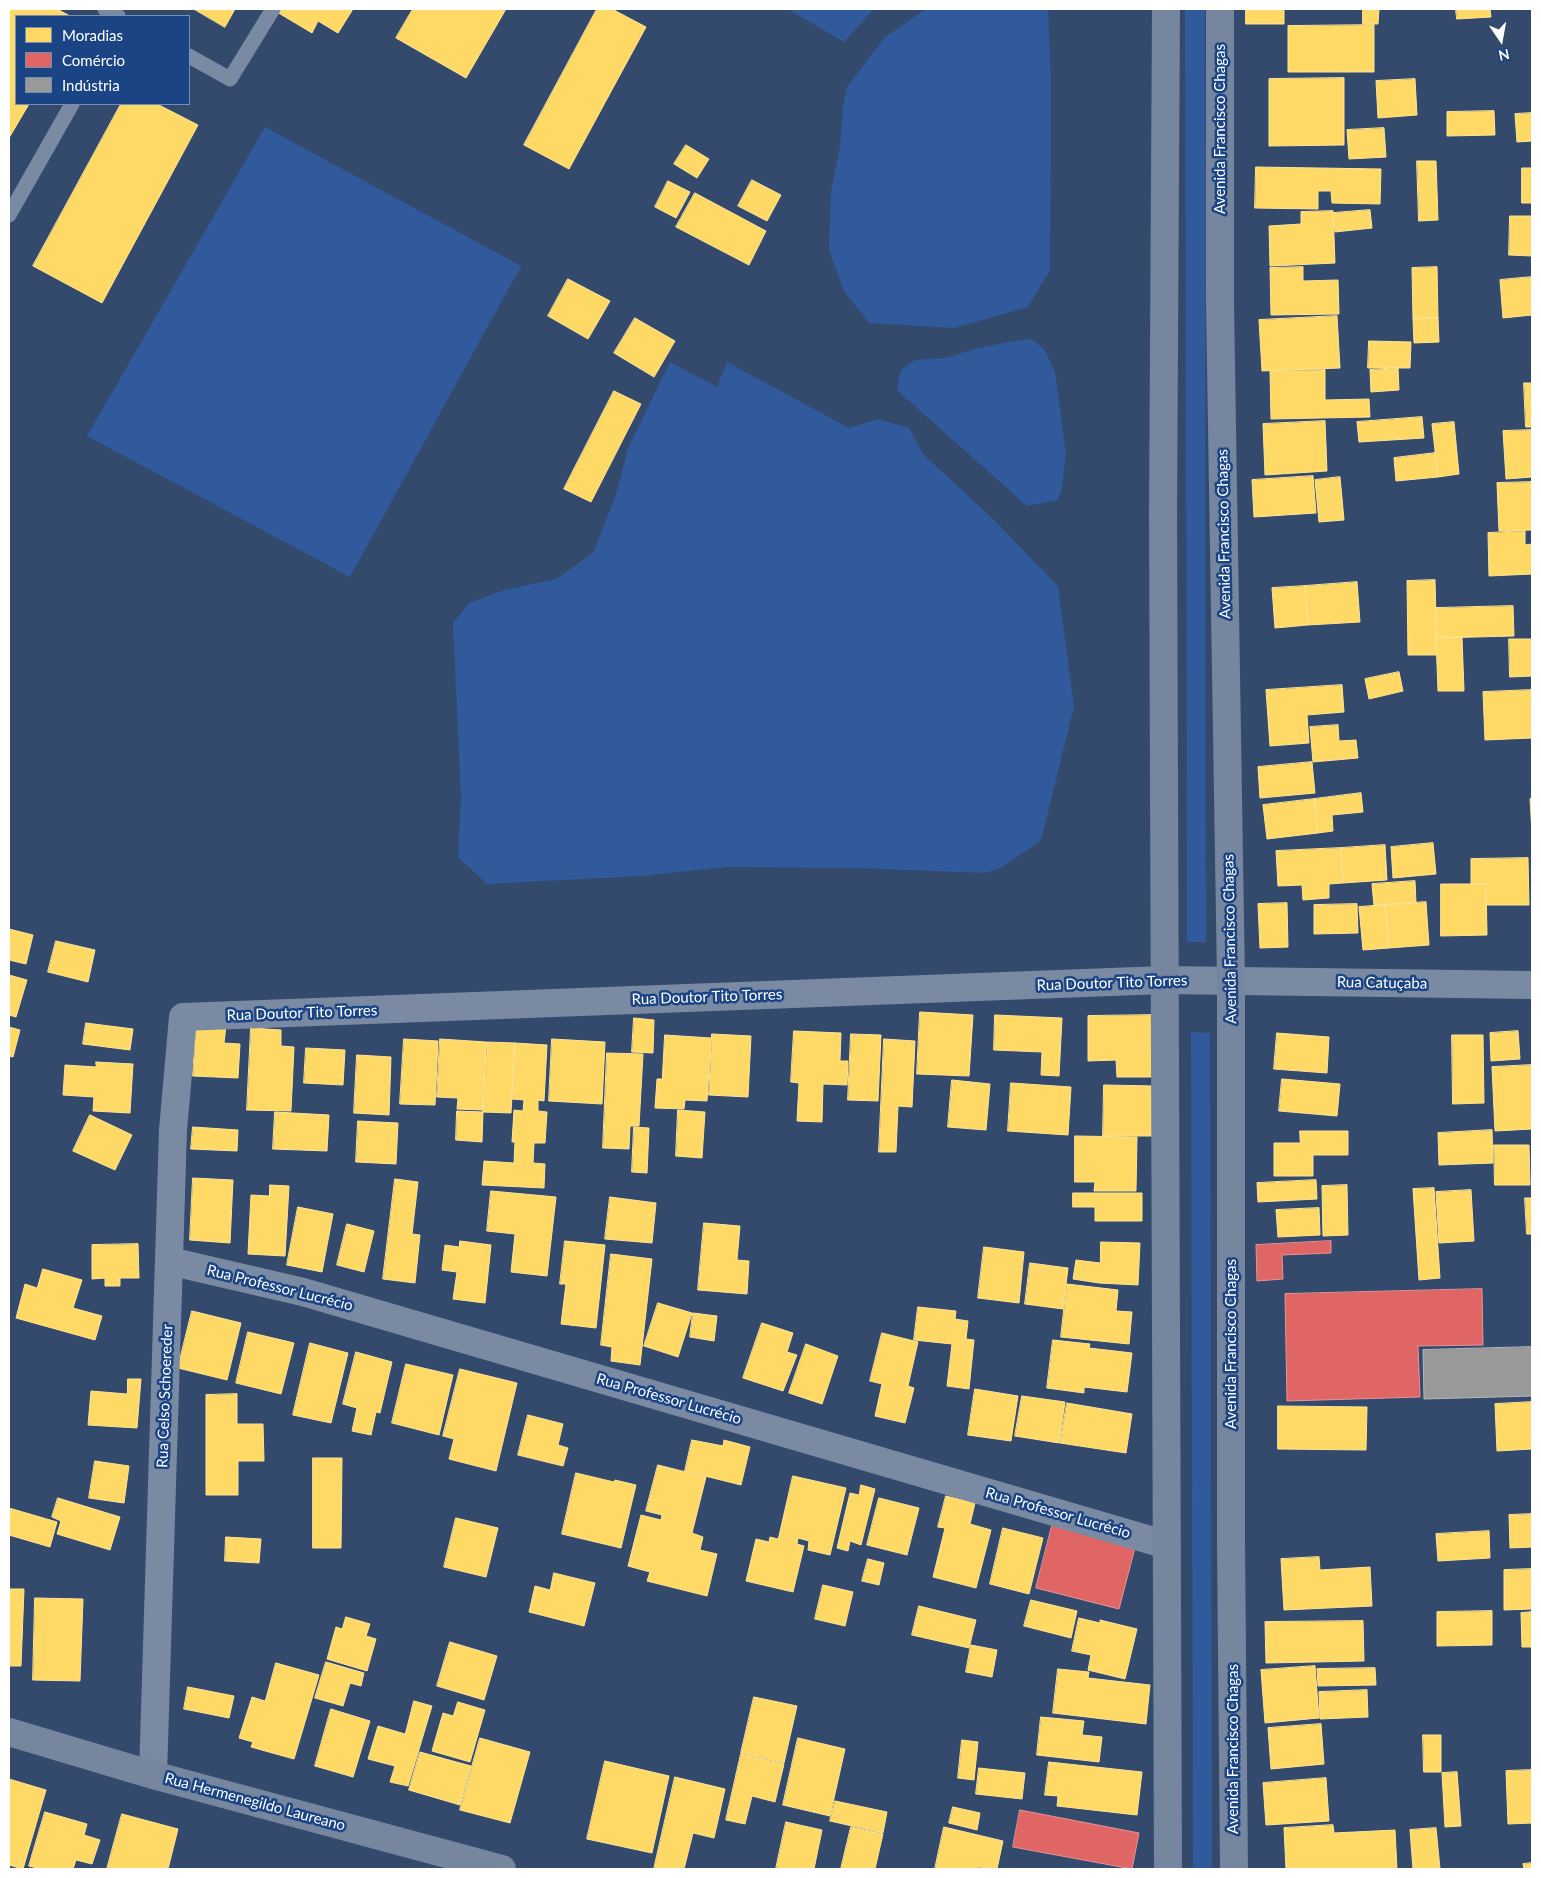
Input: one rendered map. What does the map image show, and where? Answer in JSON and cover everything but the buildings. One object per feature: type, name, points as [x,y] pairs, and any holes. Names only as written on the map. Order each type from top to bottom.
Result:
[{"type":"street","points":[[1166,9],[1163,503],[1168,1869]]},
{"type":"street","name":"Avenida Francisco Chagas","points":[[1220,9],[1220,304],[1231,980],[1231,1544],[1234,1869]]},
{"type":"street","name":"Rua Doutor Tito Torres","points":[[183,1017],[1164,980],[1231,980]]},
{"type":"street","name":"Rua Catuçaba","points":[[1231,980],[1532,985]]},
{"type":"street","name":"Rua Celso Schoereder","points":[[153,1775],[173,1130],[183,1017]]},
{"type":"street","name":"Rua Professor Lucrécio","points":[[169,1261],[303,1292],[1167,1545]]},
{"type":"street","name":"Rua Hermenegildo Laureano","points":[[9,1732],[153,1775],[502,1869]]},
{"type":"lane","points":[[105,9],[116,15]]},
{"type":"lane","points":[[190,57],[230,79],[273,9]]},
{"type":"lane","points":[[9,215],[71,105]]},
{"type":"shaded area","points":[[788,9],[874,9],[844,42]]},
{"type":"shaded area","points":[[926,9],[1048,9],[1051,80],[1050,270],[1028,307],[954,328],[869,323],[844,291],[829,250],[831,192],[840,147],[843,107],[847,87],[884,38]]},
{"type":"shaded area","points":[[1185,9],[1205,9],[1206,942],[1187,942]]},
{"type":"shaded area","points":[[265,127],[521,266],[350,577],[87,436]]},
{"type":"shaded area","points":[[1031,339],[1045,350],[1055,372],[1066,454],[1062,487],[1058,500],[1027,506],[898,391],[898,379],[902,369],[915,360],[945,358],[978,348]]},
{"type":"shaded area","points":[[670,362],[717,387],[727,362],[849,428],[878,419],[909,428],[923,454],[993,519],[1058,586],[1074,707],[1041,840],[1003,867],[985,873],[855,868],[726,867],[641,876],[487,884],[458,857],[461,797],[453,623],[469,603],[505,590],[556,579],[593,553],[616,495],[628,448]]},
{"type":"shaded area","points":[[1191,1032],[1210,1033],[1212,1869],[1193,1869]]}]
